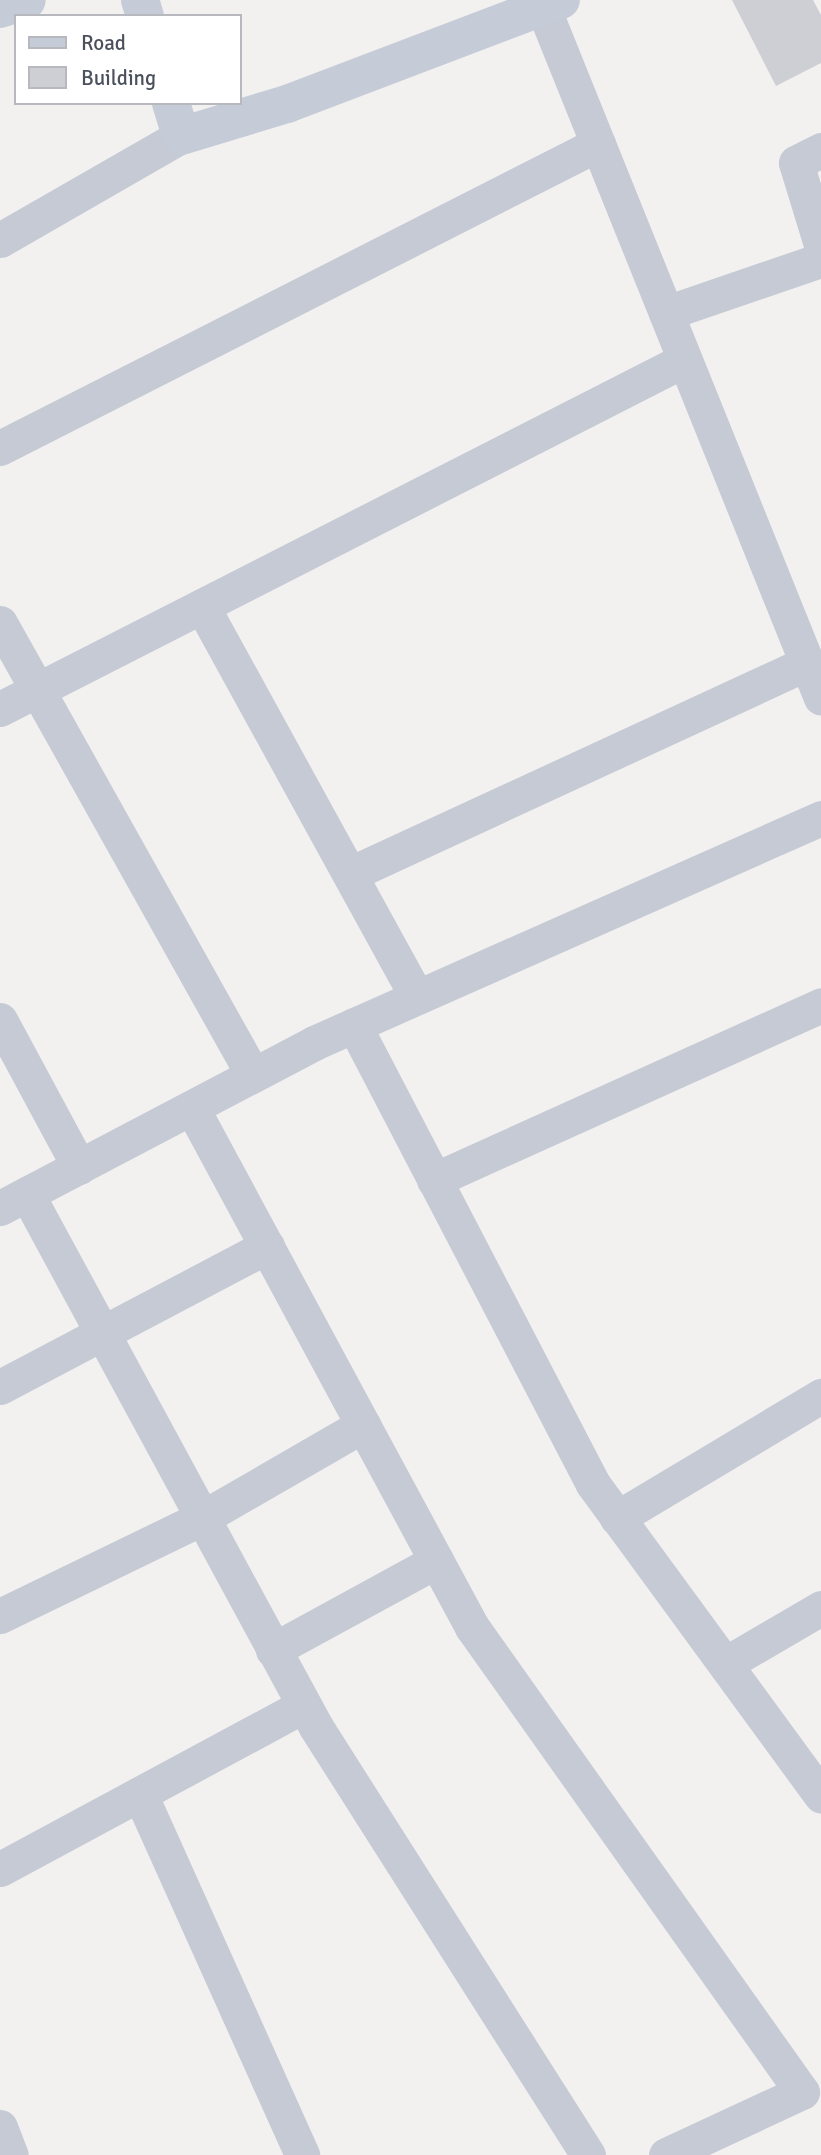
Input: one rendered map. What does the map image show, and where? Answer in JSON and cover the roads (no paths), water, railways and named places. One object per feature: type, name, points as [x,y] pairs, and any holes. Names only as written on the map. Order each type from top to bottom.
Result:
[{"type":"street","points":[[0,9],[27,0]]},
{"type":"street","points":[[0,240],[176,119],[287,104],[548,2],[598,144],[821,698]]},
{"type":"street","points":[[0,449],[598,144]]},
{"type":"street","points":[[821,150],[796,163],[821,245]]},
{"type":"street","points":[[666,313],[821,260]]},
{"type":"street","points":[[0,709],[684,360]]},
{"type":"street","points":[[202,606],[417,997]]},
{"type":"street","points":[[0,622],[253,1075]]},
{"type":"street","points":[[350,874],[807,663]]},
{"type":"street","points":[[589,2155],[304,1706],[103,1335],[13,1201],[354,1025],[821,818]]},
{"type":"street","points":[[434,1180],[821,1005]]},
{"type":"street","points":[[0,1020],[79,1167]]},
{"type":"street","points":[[354,1025],[593,1484],[821,1795]]},
{"type":"street","points":[[191,1108],[472,1627],[802,2092],[666,2155]]},
{"type":"street","points":[[0,1387],[267,1247]]},
{"type":"street","points":[[617,1518],[821,1396]]},
{"type":"street","points":[[0,1616],[202,1518],[363,1425]]},
{"type":"street","points":[[273,1650],[436,1560]]},
{"type":"street","points":[[725,1664],[821,1608]]},
{"type":"street","points":[[0,1870],[304,1706]]},
{"type":"street","points":[[140,1794],[302,2155]]},
{"type":"street","points":[[0,2127],[11,2155]]}]
